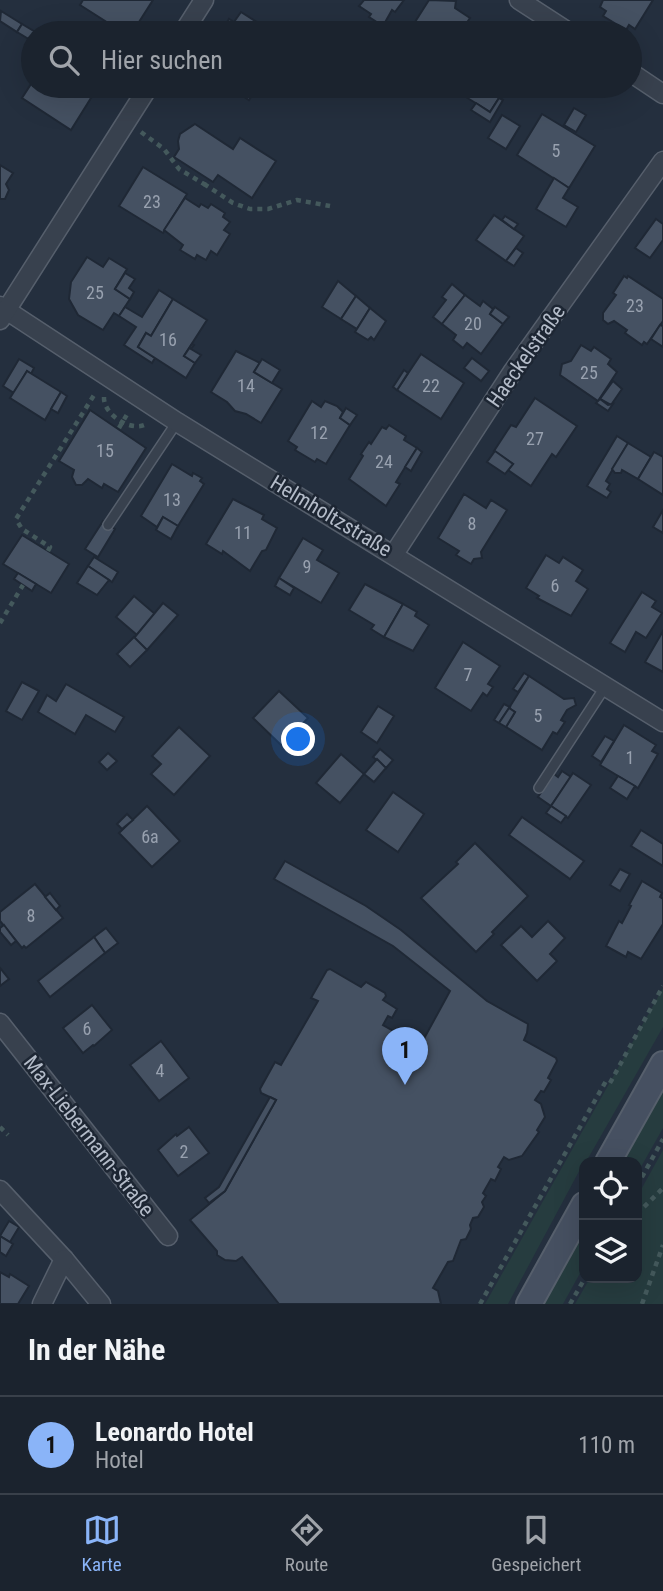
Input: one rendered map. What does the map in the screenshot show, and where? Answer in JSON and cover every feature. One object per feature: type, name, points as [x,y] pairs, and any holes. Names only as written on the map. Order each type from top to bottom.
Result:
[{"type":"street","points":[[191,21],[204,0]]},
{"type":"street","points":[[519,0],[551,21]]},
{"type":"street","points":[[642,80],[663,94]]},
{"type":"street","points":[[2,312],[141,98]]},
{"type":"street","name":"Haeckelstraße","points":[[394,554],[513,371],[663,161]]},
{"type":"street","name":"Helmholtzstraße","points":[[2,312],[663,722]]},
{"type":"street","name":"Max-Liebermann-Straße","points":[[3,1035],[167,1236]]},
{"type":"street","points":[[611,1157],[663,1064]]},
{"type":"street","points":[[0,1190],[65,1259],[101,1304]]},
{"type":"street","points":[[529,1304],[579,1214]]},
{"type":"street","points":[[42,1304],[65,1259]]},
{"type":"lane","points":[[108,525],[177,422]]},
{"type":"lane","points":[[539,788],[605,687]]},
{"type":"path","points":[[125,123],[155,140],[179,169],[205,181],[233,203],[250,209],[268,209],[297,200],[330,206]]},
{"type":"path","points":[[48,551],[50,547],[22,529],[16,519],[106,376]]},
{"type":"path","points":[[119,428],[126,416]]},
{"type":"path","points":[[0,622],[23,585]]},
{"type":"path","points":[[480,1304],[663,986]]},
{"type":"path","points":[[0,1127],[8,1135]]},
{"type":"path","points":[[642,1177],[663,1139]]},
{"type":"path","points":[[642,1209],[663,1188]]},
{"type":"path","points":[[642,1304],[663,1245]]},
{"type":"path","points":[[570,1304],[582,1283]]},
{"type":"green space","points":[[663,988],[663,1027],[589,1157],[579,1157],[579,1171],[508,1304],[485,1304]]},
{"type":"green space","points":[[663,1089],[663,1128],[642,1165],[642,1157],[624,1157]]},
{"type":"green space","points":[[663,1150],[663,1304],[575,1304],[587,1283],[642,1283],[642,1188]]},
{"type":"green space","points":[[579,1236],[579,1275],[563,1304],[540,1304]]},
{"type":"building","points":[[83,0],[153,0],[140,21],[105,21],[80,5]]},
{"type":"building","points":[[364,0],[404,0],[395,12],[392,10],[386,21],[375,21],[369,17],[371,14],[359,6]]},
{"type":"building","points":[[429,0],[456,1],[455,8],[470,18],[468,21],[416,21]]},
{"type":"building","points":[[603,0],[653,0],[640,21],[611,21],[603,16],[606,11],[600,7]]},
{"type":"building","points":[[1,11],[21,26],[17,32],[0,21]]},
{"type":"building","points":[[241,12],[255,21],[235,21]]},
{"type":"building","points":[[22,98],[91,98],[71,130]]},
{"type":"building","points":[[467,98],[499,98],[490,112]]},
{"type":"building","points":[[499,98],[503,100],[490,122],[471,110],[476,103],[490,112]]},
{"type":"building","points":[[574,108],[586,115],[576,132],[564,125]]},
{"type":"building","points":[[542,114],[595,146],[569,188],[517,155]]},
{"type":"building","points":[[502,115],[520,126],[506,149],[488,138]]},
{"type":"building","points":[[195,124],[233,149],[240,138],[276,161],[252,198],[218,175],[213,182],[174,157],[179,149],[180,134]]},
{"type":"building","points":[[0,165],[13,173],[6,184],[9,190],[5,199],[0,199]]},
{"type":"building","points":[[143,167],[187,194],[163,233],[119,206]]},
{"type":"building","points":[[554,178],[569,188],[563,198],[578,207],[566,227],[536,209]]},
{"type":"building","points":[[185,198],[199,207],[201,204],[208,208],[211,204],[225,213],[223,217],[230,222],[224,230],[230,234],[217,255],[211,251],[206,260],[197,255],[195,259],[180,250],[183,245],[164,230]]},
{"type":"building","points":[[494,215],[524,236],[506,261],[476,240]]},
{"type":"building","points":[[505,216],[518,224],[514,229],[502,220]]},
{"type":"building","points":[[656,219],[663,224],[663,240],[650,258],[635,248]]},
{"type":"building","points":[[516,248],[523,253],[514,266],[506,261]]},
{"type":"building","points":[[87,257],[103,267],[109,258],[127,269],[115,289],[130,299],[119,316],[114,313],[103,330],[78,315],[69,299],[71,282]]},
{"type":"building","points":[[125,273],[135,279],[129,288],[134,292],[130,299],[115,289]]},
{"type":"building","points":[[624,276],[663,299],[663,321],[647,344],[644,342],[642,345],[614,321],[608,324],[603,320],[603,313],[616,295],[613,293]]},
{"type":"building","points":[[338,281],[356,296],[341,319],[322,307]]},
{"type":"building","points":[[452,284],[465,295],[442,324],[433,317],[446,300],[442,297]]},
{"type":"building","points":[[159,290],[173,299],[151,336],[146,333],[138,347],[155,358],[152,363],[124,345],[136,327],[119,316],[125,307],[142,317]]},
{"type":"building","points":[[465,295],[480,306],[483,301],[493,309],[490,314],[503,324],[481,354],[467,343],[463,348],[453,340],[456,335],[442,324]]},
{"type":"building","points":[[356,296],[370,308],[357,329],[341,319]]},
{"type":"building","points":[[173,299],[207,320],[184,356],[195,363],[186,378],[138,347],[146,333],[151,336]]},
{"type":"building","points":[[495,307],[509,317],[503,324],[490,314]]},
{"type":"building","points":[[370,308],[386,321],[374,340],[371,337],[368,340],[355,332]]},
{"type":"building","points":[[660,325],[663,326],[663,347],[651,339]]},
{"type":"building","points":[[192,344],[194,345],[191,349],[201,355],[195,363],[184,356]]},
{"type":"building","points":[[581,345],[591,351],[594,347],[611,359],[608,364],[617,372],[598,401],[560,375],[562,364],[571,361]]},
{"type":"building","points":[[236,351],[260,363],[254,372],[282,389],[261,423],[235,411],[211,392]]},
{"type":"building","points":[[421,354],[464,383],[441,419],[397,390]]},
{"type":"building","points":[[472,358],[489,371],[481,381],[464,368]]},
{"type":"building","points":[[19,359],[34,368],[31,374],[27,371],[14,393],[3,386]]},
{"type":"building","points":[[262,359],[280,370],[272,383],[254,372]]},
{"type":"building","points":[[404,370],[408,373],[397,390],[393,387]]},
{"type":"building","points":[[27,371],[61,392],[45,420],[10,398]]},
{"type":"building","points":[[613,381],[622,389],[611,405],[600,399]]},
{"type":"building","points":[[61,392],[67,396],[58,413],[51,409]]},
{"type":"building","points":[[535,398],[577,426],[556,457],[552,454],[531,486],[508,470],[513,464],[494,451],[511,425],[516,427]]},
{"type":"building","points":[[600,399],[608,405],[613,404],[608,411],[596,403]]},
{"type":"building","points":[[312,401],[321,407],[325,401],[337,406],[343,412],[340,418],[350,425],[326,464],[317,459],[315,462],[295,450],[297,447],[288,441]]},
{"type":"building","points":[[346,408],[357,415],[350,425],[340,418]]},
{"type":"building","points":[[90,410],[146,448],[118,492],[104,484],[102,488],[88,479],[82,485],[76,485],[72,477],[74,470],[59,461]]},
{"type":"building","points":[[389,425],[406,436],[404,440],[417,448],[396,482],[400,484],[386,506],[349,479],[369,442],[371,444],[382,427],[386,429]]},
{"type":"building","points":[[617,436],[628,443],[606,481],[610,484],[607,489],[611,492],[607,498],[587,486]]},
{"type":"building","points":[[628,443],[651,457],[638,479],[622,470],[621,473],[615,473],[612,469]]},
{"type":"building","points":[[417,448],[422,452],[411,471],[405,467]]},
{"type":"building","points":[[495,451],[513,464],[505,474],[487,462]]},
{"type":"building","points":[[654,452],[663,457],[663,495],[638,479]]},
{"type":"building","points":[[172,464],[192,476],[193,473],[202,478],[200,481],[204,484],[178,526],[163,517],[157,527],[141,516]]},
{"type":"building","points":[[464,494],[486,508],[491,500],[507,510],[481,552],[482,558],[474,559],[471,564],[456,555],[459,551],[438,538]]},
{"type":"building","points":[[233,499],[264,515],[262,519],[277,528],[266,550],[262,551],[250,571],[223,551],[222,554],[206,544]]},
{"type":"building","points":[[663,510],[663,533],[653,527]]},
{"type":"building","points":[[163,517],[178,526],[171,539],[156,530]]},
{"type":"building","points":[[103,521],[115,529],[98,557],[85,549]]},
{"type":"building","points":[[22,535],[69,564],[51,593],[3,564]]},
{"type":"building","points":[[303,538],[323,550],[317,560],[339,573],[321,603],[279,578]]},
{"type":"building","points":[[546,555],[559,563],[563,557],[583,570],[576,581],[588,589],[571,616],[537,598],[539,596],[526,588]]},
{"type":"building","points":[[94,557],[118,572],[112,582],[88,566]]},
{"type":"building","points":[[88,566],[109,580],[97,595],[77,583]]},
{"type":"building","points":[[18,573],[36,584],[32,591],[14,579]]},
{"type":"building","points":[[279,578],[294,588],[290,595],[275,586]]},
{"type":"building","points":[[365,584],[403,604],[384,637],[371,629],[374,625],[349,610]]},
{"type":"building","points":[[642,592],[656,601],[652,607],[662,613],[646,638],[636,632],[625,652],[610,643]]},
{"type":"building","points":[[134,596],[155,614],[137,635],[116,617]]},
{"type":"building","points":[[163,603],[178,615],[147,650],[134,638]]},
{"type":"building","points":[[403,604],[417,612],[415,616],[429,625],[413,651],[384,637]]},
{"type":"building","points":[[663,631],[663,672],[645,662]]},
{"type":"building","points":[[134,637],[147,650],[130,667],[117,654]]},
{"type":"building","points":[[463,642],[500,666],[488,684],[493,687],[487,696],[483,693],[471,711],[435,688]]},
{"type":"building","points":[[524,673],[529,676],[518,692],[513,689]]},
{"type":"building","points":[[529,676],[564,699],[574,698],[576,705],[567,710],[561,720],[565,722],[557,734],[553,732],[542,750],[506,727],[515,712],[509,708]]},
{"type":"building","points":[[22,682],[39,691],[22,720],[6,711]]},
{"type":"building","points":[[66,684],[124,717],[115,732],[86,715],[75,734],[38,712],[47,695],[56,701]]},
{"type":"building","points":[[279,691],[308,718],[282,746],[253,718]]},
{"type":"building","points":[[504,704],[510,707],[499,723],[494,720]]},
{"type":"building","points":[[378,706],[394,716],[377,743],[361,732]]},
{"type":"building","points":[[509,708],[515,712],[506,727],[499,723]]},
{"type":"building","points":[[624,725],[656,745],[652,751],[658,754],[638,788],[600,765]]},
{"type":"building","points":[[179,727],[210,756],[174,795],[151,774],[161,764],[152,756]]},
{"type":"building","points":[[605,736],[614,741],[601,762],[592,756]]},
{"type":"building","points":[[380,749],[393,760],[386,768],[373,757]]},
{"type":"building","points":[[108,753],[117,761],[107,770],[99,762]]},
{"type":"building","points":[[341,754],[364,774],[340,803],[316,783]]},
{"type":"building","points":[[377,759],[386,768],[374,782],[364,774]]},
{"type":"building","points":[[562,771],[571,777],[551,806],[538,797],[554,774],[558,777]]},
{"type":"building","points":[[573,773],[591,785],[568,818],[551,806]]},
{"type":"building","points":[[618,776],[635,786],[627,799],[610,788]]},
{"type":"building","points":[[393,792],[424,814],[398,852],[366,830]]},
{"type":"building","points":[[147,806],[180,841],[152,867],[119,833]]},
{"type":"building","points":[[551,806],[566,816],[561,823],[546,813]]},
{"type":"building","points":[[127,814],[133,820],[122,829],[117,824]]},
{"type":"building","points":[[522,817],[584,861],[570,879],[509,835]]},
{"type":"building","points":[[641,830],[663,844],[663,866],[631,846]]},
{"type":"building","points":[[475,843],[528,896],[476,952],[421,898],[458,864],[456,862]]},
{"type":"building","points":[[285,861],[366,906],[401,930],[487,1001],[528,1024],[524,1040],[556,1058],[548,1078],[551,1080],[535,1100],[541,1104],[545,1117],[537,1130],[539,1132],[522,1156],[509,1160],[504,1157],[498,1167],[501,1169],[495,1181],[491,1179],[483,1193],[486,1196],[482,1202],[484,1207],[478,1217],[473,1218],[466,1239],[461,1240],[453,1261],[448,1262],[433,1288],[438,1291],[441,1304],[279,1304],[242,1257],[236,1261],[225,1260],[217,1255],[217,1251],[190,1220],[225,1191],[276,1100],[261,1093],[260,1089],[275,1062],[281,1065],[318,1001],[311,998],[327,970],[330,969],[361,987],[366,982],[385,993],[383,1000],[397,1009],[392,1018],[388,1016],[383,1025],[420,1046],[450,991],[393,946],[274,879]]},
{"type":"building","points":[[620,869],[630,874],[620,891],[610,885]]},
{"type":"building","points":[[642,881],[662,893],[660,897],[663,899],[663,924],[641,959],[628,952],[626,957],[606,946],[619,921],[622,923]]},
{"type":"building","points":[[35,884],[63,918],[26,948],[22,948],[0,921],[0,912]]},
{"type":"building","points":[[50,893],[60,906],[56,910],[45,897]]},
{"type":"building","points":[[548,921],[565,938],[550,954],[557,961],[537,981],[501,945],[521,926],[532,937]]},
{"type":"building","points":[[4,925],[16,941],[11,945],[0,932]]},
{"type":"building","points":[[106,928],[118,943],[105,953],[94,937]]},
{"type":"building","points":[[94,937],[105,953],[50,997],[38,981]]},
{"type":"building","points":[[0,968],[9,979],[0,986]]},
{"type":"building","points":[[92,1005],[112,1030],[83,1053],[63,1028]]},
{"type":"building","points":[[161,1041],[189,1078],[159,1101],[130,1065]]},
{"type":"building","points":[[270,1097],[276,1100],[225,1191],[209,1203],[205,1198],[219,1187]]},
{"type":"building","points":[[189,1127],[209,1153],[178,1176],[158,1150],[176,1134],[177,1136]]},
{"type":"building","points":[[9,1221],[19,1227],[10,1242],[0,1236]]},
{"type":"building","points":[[0,1236],[13,1244],[6,1256],[0,1252]]},
{"type":"building","points":[[0,1272],[9,1277],[10,1274],[29,1286],[18,1304],[0,1304]]},
{"type":"place","name":"Leonardo Hotel","points":[[405,1085]]}]
